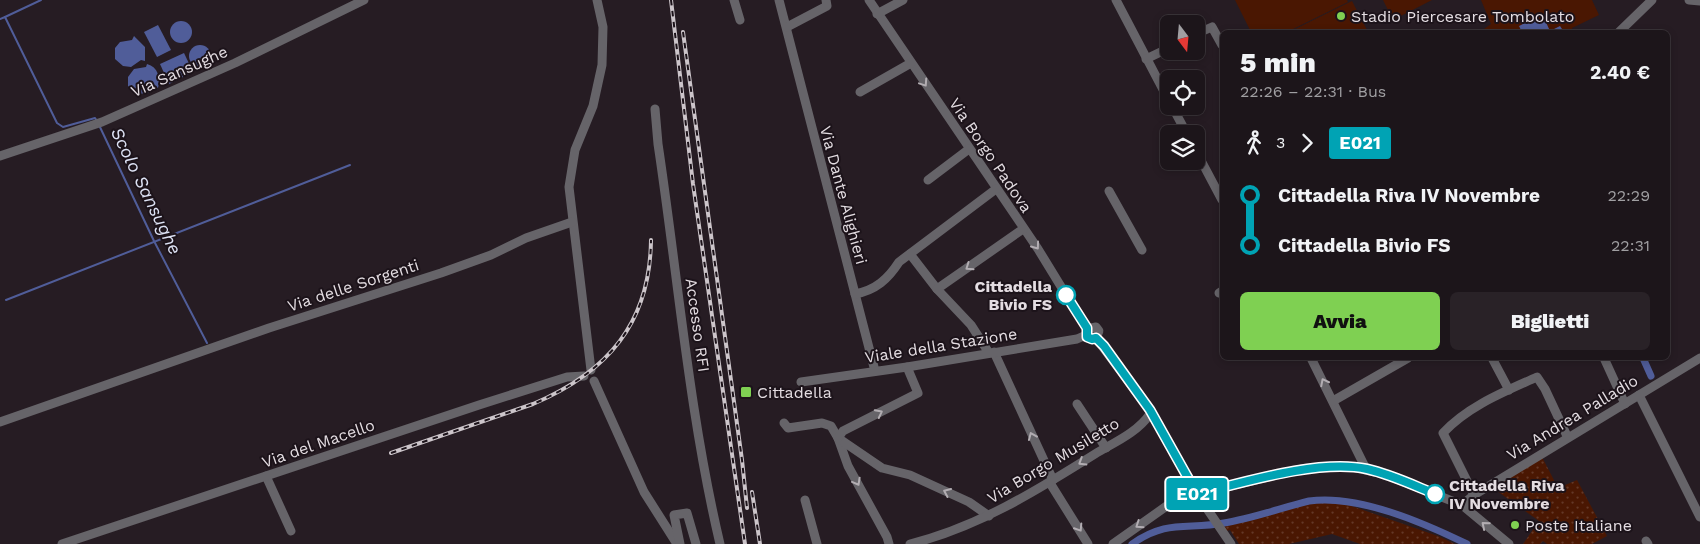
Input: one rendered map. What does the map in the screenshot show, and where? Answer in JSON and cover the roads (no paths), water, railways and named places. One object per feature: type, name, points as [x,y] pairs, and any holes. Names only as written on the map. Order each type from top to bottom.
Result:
[{"type":"street","name":"Via Sansughe","points":[[0,156],[99,123],[235,63],[364,0]]},
{"type":"street","points":[[597,0],[603,27],[602,64],[593,106],[578,140],[571,167],[569,187],[588,382],[594,381],[644,492],[679,544]]},
{"type":"street","points":[[734,0],[740,20]]},
{"type":"street","name":"Via Dante Alighieri","points":[[779,0],[809,122],[875,371]]},
{"type":"street","points":[[787,27],[827,6],[826,0]]},
{"type":"street","name":"Via Borgo Padova","points":[[869,0],[1023,229],[1087,332],[1094,326],[1098,329],[1096,338],[1159,425],[1197,494],[1231,544]]},
{"type":"street","points":[[878,14],[903,0]]},
{"type":"street","points":[[1116,0],[1160,85]]},
{"type":"street","points":[[1621,30],[1644,4],[1652,0]]},
{"type":"street","points":[[1689,0],[1700,1]]},
{"type":"street","points":[[1205,30],[1212,27],[1220,41]]},
{"type":"street","points":[[1146,59],[1160,52]]},
{"type":"street","points":[[860,92],[911,64]]},
{"type":"street","name":"Accesso RFI","points":[[655,109],[658,144],[702,454],[720,544]]},
{"type":"street","points":[[928,180],[969,149]]},
{"type":"street","points":[[1205,168],[1220,196]]},
{"type":"street","points":[[855,294],[875,288],[891,276],[900,262],[996,189]]},
{"type":"street","points":[[1109,192],[1142,250]]},
{"type":"street","name":"Via delle Sorgenti","points":[[0,422],[260,330],[440,273],[491,255],[526,238],[572,222]]},
{"type":"street","points":[[937,289],[1023,229]]},
{"type":"street","points":[[910,254],[937,289],[971,325],[990,351],[1051,482],[1088,544]]},
{"type":"street","name":"Viale della Stazione","points":[[801,382],[907,367],[990,351],[1077,339],[1087,332]]},
{"type":"street","name":"Via Andrea Palladio","points":[[1462,505],[1474,495],[1568,436],[1700,358]]},
{"type":"street","points":[[1312,360],[1366,469]]},
{"type":"street","points":[[1333,400],[1404,360]]},
{"type":"street","points":[[1493,360],[1509,390]]},
{"type":"street","points":[[1605,360],[1625,404]]},
{"type":"street","points":[[838,438],[842,431],[918,393],[907,367]]},
{"type":"street","name":"Via del Macello","points":[[62,544],[567,377],[588,373]]},
{"type":"street","points":[[1474,495],[1444,433],[1454,421],[1509,390],[1537,377],[1545,389],[1568,436]]},
{"type":"street","points":[[1639,395],[1700,517]]},
{"type":"street","points":[[1077,404],[1106,448]]},
{"type":"street","name":"Via Borgo Musiletto","points":[[910,544],[954,530],[989,516],[1051,482],[1128,435],[1146,420],[1148,410]]},
{"type":"street","points":[[784,423],[788,428],[822,424],[831,426],[838,438],[848,466],[889,544]]},
{"type":"street","points":[[838,438],[882,468],[910,475],[969,502],[989,516]]},
{"type":"street","points":[[1113,544],[1168,505],[1197,494],[1302,469],[1346,466],[1366,469],[1404,481],[1462,505],[1509,544]]},
{"type":"street","points":[[266,476],[291,531]]},
{"type":"street","points":[[805,500],[817,544]]},
{"type":"street","points":[[679,544],[674,516],[687,513],[696,544]]},
{"type":"water","points":[[1537,17],[1539,20],[1544,18],[1550,30],[1521,30],[1519,26]]},
{"type":"water","points":[[181,21],[191,28],[192,32],[185,42],[181,43],[171,36],[170,32],[177,22]]},
{"type":"water","points":[[158,25],[171,50],[157,57],[144,32]]},
{"type":"water","points":[[1560,26],[1563,30],[1552,30]]},
{"type":"water","points":[[134,36],[145,47],[145,61],[141,60],[131,67],[123,66],[115,59],[115,48],[120,42],[132,40]]},
{"type":"water","points":[[200,45],[208,48],[211,56],[208,64],[200,67],[192,64],[189,56],[192,48]]},
{"type":"water","points":[[184,53],[193,72],[169,84],[160,64]]},
{"type":"water","points":[[147,64],[151,65],[158,73],[158,88],[155,86],[148,93],[137,94],[128,86],[128,77],[134,69],[146,67]]},
{"type":"waterway","points":[[5,17],[41,0]]},
{"type":"waterway","name":"Scolo Sansughe","points":[[0,19],[5,17],[57,123],[63,127],[95,118],[97,121]]},
{"type":"waterway","name":"Scolo Sansughe","points":[[99,125],[154,241],[207,343]]},
{"type":"waterway","points":[[6,300],[350,165]]},
{"type":"waterway","points":[[1644,360],[1651,376]]},
{"type":"waterway","points":[[1132,544],[1145,536],[1167,528],[1224,523],[1309,501],[1328,500],[1369,506],[1390,512],[1431,527],[1467,544]]},
{"type":"railway","points":[[671,0],[693,184],[745,544]]},
{"type":"railway","points":[[683,32],[747,508]]},
{"type":"railway","points":[[391,453],[533,404],[583,377],[603,360],[620,341],[633,320],[643,296],[649,270],[651,240]]},
{"type":"railway","points":[[752,492],[760,544]]},
{"type":"place","name":"Stadio Piercesare Tombolato","points":[[1341,16]]},
{"type":"place","name":"Cittadella Bivio FS","points":[[1066,295]]},
{"type":"place","name":"Cittadella","points":[[746,392]]},
{"type":"place","name":"Cittadella Riva IV Novembre","points":[[1435,494]]},
{"type":"place","name":"Poste Italiane","points":[[1515,525]]}]
